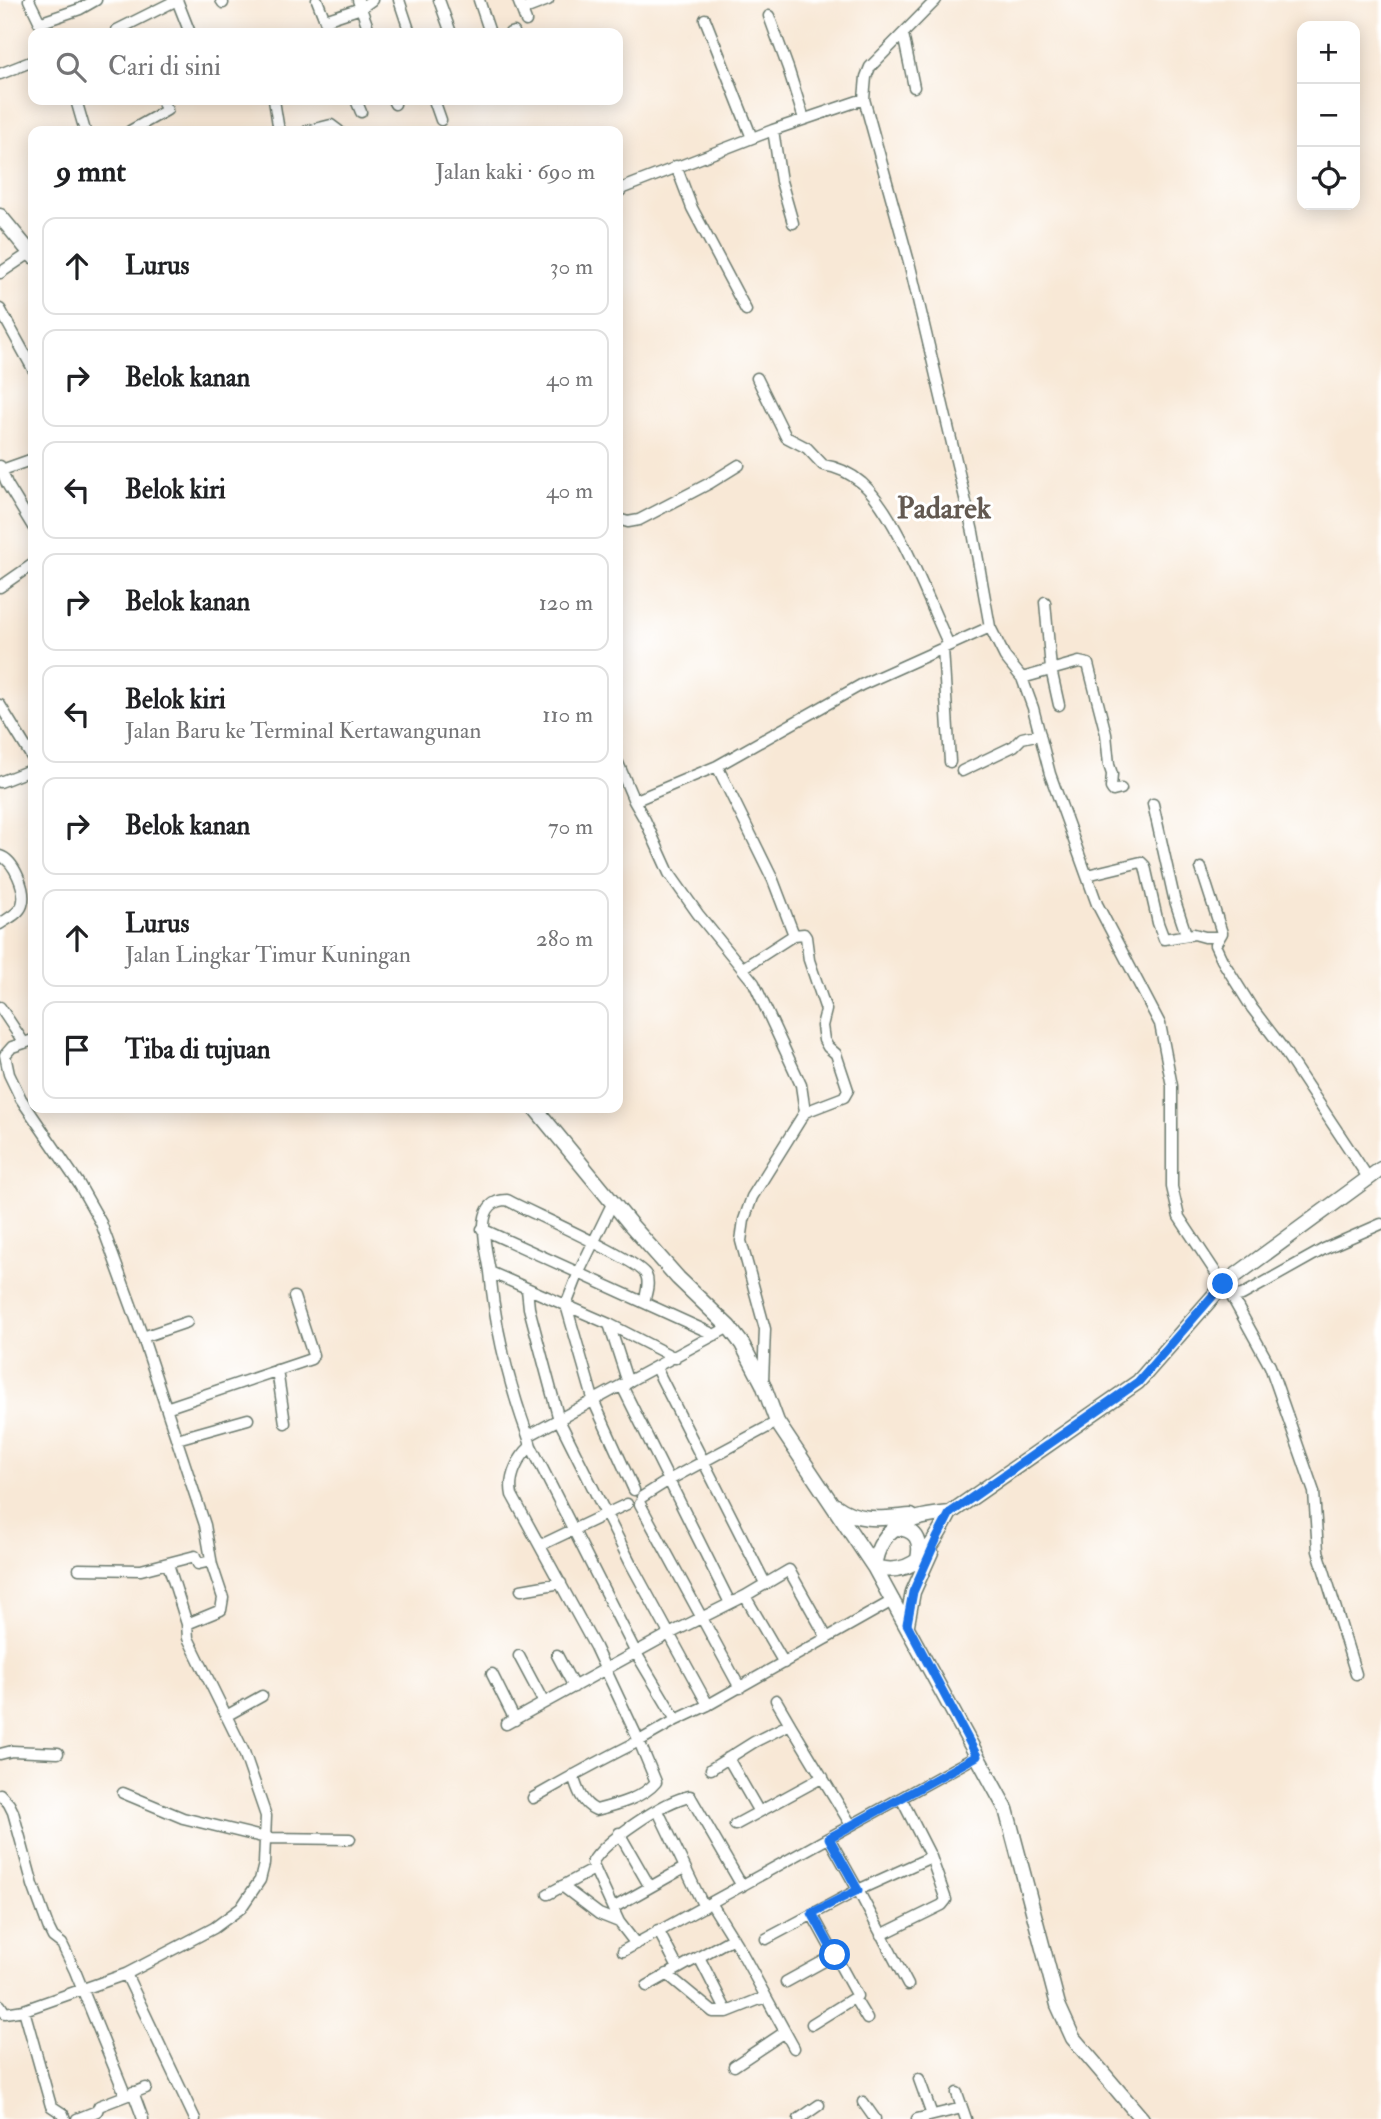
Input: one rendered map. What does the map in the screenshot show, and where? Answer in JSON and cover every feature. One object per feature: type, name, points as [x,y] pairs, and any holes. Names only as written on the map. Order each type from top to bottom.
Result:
[{"type":"main road","points":[[0,216],[28,248]]},
{"type":"main road","points":[[539,1113],[678,1278],[729,1327],[742,1344],[763,1384],[777,1422],[894,1600],[1006,1809],[1058,2006],[1073,2038],[1143,2119]]},
{"type":"main road","points":[[907,1624],[913,1592],[950,1513],[1138,1382],[1223,1284],[1381,1169]]},
{"type":"main road","points":[[832,1503],[847,1514],[862,1518],[950,1513]]},
{"type":"main road","points":[[874,1567],[881,1540],[896,1528],[922,1516]]},
{"type":"main road","points":[[896,1528],[908,1529],[916,1536],[920,1547],[918,1559]]},
{"type":"main road","points":[[874,1567],[890,1571],[901,1570],[918,1559],[937,1538]]},
{"type":"street","points":[[29,0],[42,28],[96,0]]},
{"type":"street","points":[[117,28],[177,0],[188,28]]},
{"type":"street","points":[[317,0],[328,28]]},
{"type":"street","points":[[325,20],[372,0]]},
{"type":"street","points":[[399,0],[408,28]]},
{"type":"street","points":[[439,0],[449,28]]},
{"type":"street","points":[[479,0],[488,28]]},
{"type":"street","points":[[522,10],[548,0]]},
{"type":"street","points":[[936,0],[870,67],[864,99],[909,262],[973,532],[990,627],[1005,657],[1022,678],[1050,774],[1097,904],[1160,1024],[1172,1086],[1172,1187],[1178,1217],[1233,1297],[1270,1366],[1314,1492],[1318,1551],[1356,1674]]},
{"type":"street","points":[[359,4],[368,28]]},
{"type":"street","points":[[769,16],[804,120]]},
{"type":"street","points":[[705,19],[752,138]]},
{"type":"street","points":[[902,34],[914,88]]},
{"type":"street","points":[[0,74],[28,63]]},
{"type":"street","points":[[623,188],[676,166],[864,99]]},
{"type":"street","points":[[77,105],[84,126]]},
{"type":"street","points":[[139,126],[167,110],[164,105]]},
{"type":"street","points":[[275,105],[278,126]]},
{"type":"street","points":[[358,105],[361,112]]},
{"type":"street","points":[[436,105],[441,120]]},
{"type":"street","points":[[774,130],[781,181],[793,223]]},
{"type":"street","points":[[676,166],[692,208],[746,310]]},
{"type":"street","points":[[0,273],[28,256]]},
{"type":"street","points":[[0,309],[28,360]]},
{"type":"street","points":[[757,378],[786,438],[807,448],[823,465],[834,466],[863,484],[884,510],[926,592],[946,647],[950,762]]},
{"type":"street","points":[[28,460],[1,468],[7,484],[28,519]]},
{"type":"street","points":[[623,520],[639,520],[739,465]]},
{"type":"street","points":[[0,587],[28,567]]},
{"type":"street","points":[[1045,602],[1051,669],[1059,705]]},
{"type":"street","points":[[634,801],[717,766],[861,685],[990,627]]},
{"type":"street","points":[[1022,678],[1080,662],[1088,664],[1106,734],[1112,774],[1111,788],[1113,791],[1121,789]]},
{"type":"street","points":[[0,705],[28,751]]},
{"type":"street","points":[[962,771],[1014,746],[1022,738],[1040,734]]},
{"type":"street","points":[[717,766],[773,880],[794,935]]},
{"type":"street","points":[[0,782],[28,770]]},
{"type":"street","points":[[623,774],[668,873],[754,983],[800,1085],[805,1112]]},
{"type":"street","points":[[1153,804],[1174,898],[1186,934]]},
{"type":"street","points":[[0,856],[9,860],[15,870],[27,906],[0,924]]},
{"type":"street","points":[[1087,875],[1142,862],[1164,939],[1186,934],[1218,937]]},
{"type":"street","points":[[1201,869],[1222,933],[1215,945],[1222,960],[1369,1180]]},
{"type":"street","points":[[743,968],[794,935],[804,934],[809,960],[826,1010],[822,1026],[824,1040],[836,1054],[848,1090],[844,1097],[805,1112],[752,1197],[741,1241],[765,1329],[763,1384]]},
{"type":"street","points":[[0,1007],[28,1040]]},
{"type":"street","points":[[28,1041],[12,1047],[5,1055],[9,1074],[28,1107]]},
{"type":"street","points":[[32,1113],[79,1184],[101,1223],[143,1337],[205,1525],[211,1561],[223,1598],[221,1609],[187,1624]]},
{"type":"street","points":[[644,1302],[648,1281],[645,1272],[595,1243],[507,1200],[497,1201],[486,1212],[482,1229],[494,1301],[519,1410],[530,1441],[636,1653],[676,1720]]},
{"type":"street","points":[[613,1202],[566,1305],[594,1402],[639,1497],[740,1688]]},
{"type":"street","points":[[1233,1297],[1242,1295],[1324,1250],[1381,1224]]},
{"type":"street","points":[[482,1229],[715,1335]]},
{"type":"street","points":[[491,1272],[609,1324],[675,1358]]},
{"type":"street","points":[[527,1289],[534,1330],[559,1420],[605,1514],[708,1706]]},
{"type":"street","points":[[166,1408],[313,1357],[294,1297]]},
{"type":"street","points":[[143,1337],[187,1322]]},
{"type":"street","points":[[609,1324],[625,1385],[730,1603]]},
{"type":"street","points":[[573,1775],[586,1804],[596,1810],[617,1805],[656,1782],[606,1669],[512,1495],[510,1488],[521,1455],[530,1441],[559,1420],[729,1327]]},
{"type":"street","points":[[656,1368],[765,1583]]},
{"type":"street","points":[[277,1370],[285,1423]]},
{"type":"street","points":[[177,1439],[248,1419]]},
{"type":"street","points":[[541,1545],[627,1504],[634,1507],[639,1497],[777,1422]]},
{"type":"street","points":[[79,1569],[129,1571],[195,1556],[198,1564],[211,1561]]},
{"type":"street","points":[[0,2005],[5,2013],[24,2010],[126,1974],[225,1921],[253,1894],[260,1880],[266,1816],[244,1752],[191,1648],[187,1624],[168,1564]]},
{"type":"street","points":[[492,1674],[510,1722],[789,1570],[827,1638]]},
{"type":"street","points":[[521,1590],[561,1583]]},
{"type":"street","points":[[745,1596],[784,1663]]},
{"type":"street","points":[[533,1798],[676,1720],[708,1706],[894,1600]]},
{"type":"street","points":[[556,1655],[574,1686]]},
{"type":"street","points":[[519,1656],[544,1703]]},
{"type":"street","points":[[226,1716],[262,1696]]},
{"type":"street","points":[[776,1700],[851,1825]]},
{"type":"street","points":[[710,1769],[790,1724]]},
{"type":"street","points":[[0,1754],[12,1751],[58,1753]]},
{"type":"street","points":[[623,1951],[977,1756]]},
{"type":"street","points":[[728,1758],[759,1812]]},
{"type":"street","points":[[735,1825],[823,1777]]},
{"type":"street","points":[[123,1793],[183,1818],[266,1835],[350,1839]]},
{"type":"street","points":[[0,1794],[13,1812],[33,1885],[49,1929],[53,1937],[62,1944],[143,2119]]},
{"type":"street","points":[[636,1944],[619,1922],[592,1863],[619,1833],[658,1811],[690,1796],[742,1885]]},
{"type":"street","points":[[881,1935],[942,1905],[946,1900],[931,1857],[901,1798]]},
{"type":"street","points":[[658,1811],[684,1868],[707,1905],[733,1938],[794,2048]]},
{"type":"street","points":[[619,1833],[650,1887]]},
{"type":"street","points":[[829,1838],[908,1985]]},
{"type":"street","points":[[766,1939],[858,1890],[931,1857]]},
{"type":"street","points":[[613,1908],[684,1868]]},
{"type":"street","points":[[548,1894],[594,1869]]},
{"type":"street","points":[[562,1886],[607,1919],[619,1922]]},
{"type":"street","points":[[812,1913],[857,1996],[812,2024]]},
{"type":"street","points":[[658,1930],[678,1968]]},
{"type":"street","points":[[647,1986],[733,1938]]},
{"type":"street","points":[[786,1982],[835,1955]]},
{"type":"street","points":[[699,1957],[727,2012]]},
{"type":"street","points":[[126,1974],[195,2119]]},
{"type":"street","points":[[667,1975],[713,2012],[727,2012],[765,1997]]},
{"type":"street","points":[[855,1999],[867,2019]]},
{"type":"street","points":[[24,2010],[51,2106],[62,2112],[65,2119]]},
{"type":"street","points":[[734,2066],[785,2032]]},
{"type":"street","points":[[919,2079],[932,2115]]},
{"type":"street","points":[[77,2119],[97,2110],[99,2106],[146,2088]]},
{"type":"street","points":[[917,2119],[964,2113],[957,2093]]},
{"type":"street","points":[[863,2102],[875,2119]]},
{"type":"street","points":[[804,2118],[819,2105]]},
{"type":"district","name":"Padarek","points":[[944,508]]},
{"type":"route","points":[[835,1955],[812,1913],[858,1890],[829,1838],[977,1756],[907,1624],[913,1592],[950,1513],[1138,1382],[1223,1284]]}]
